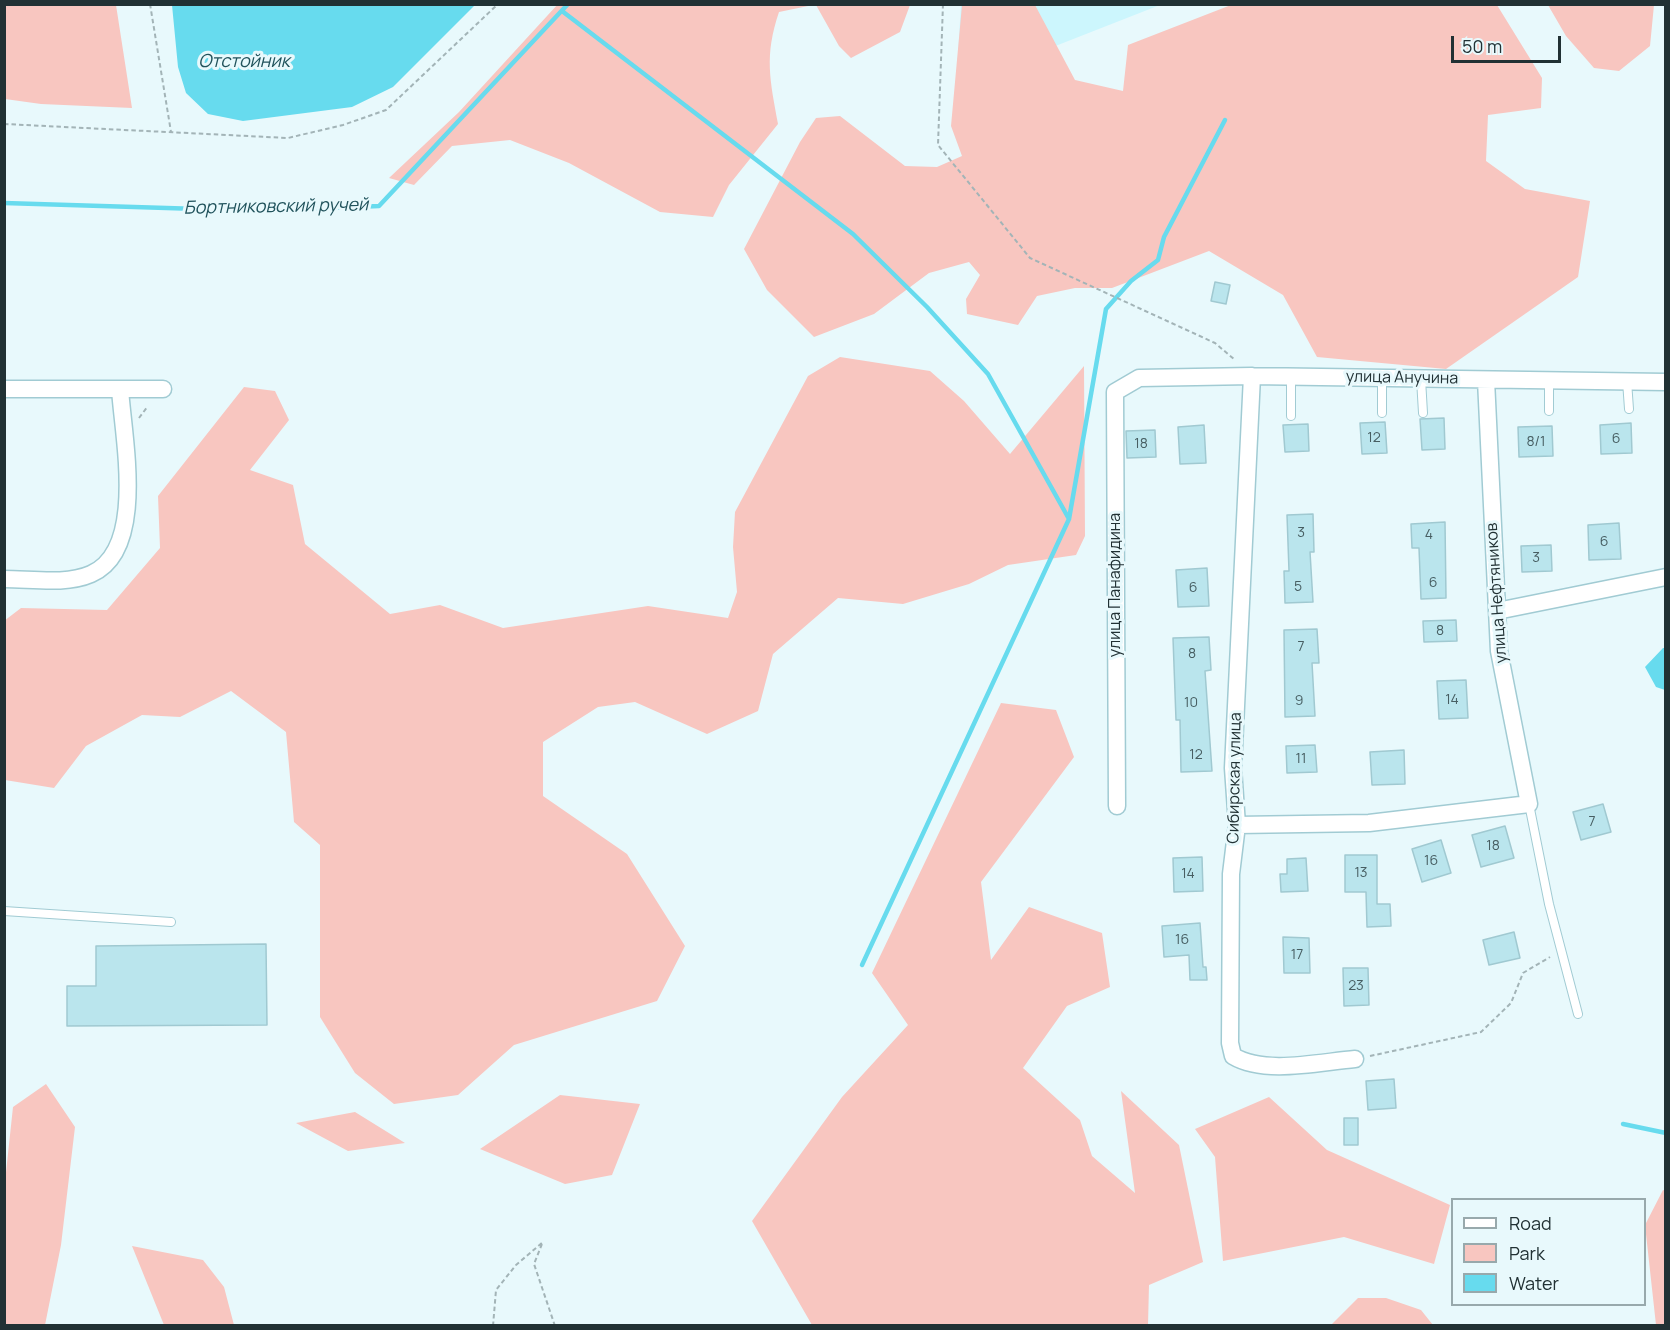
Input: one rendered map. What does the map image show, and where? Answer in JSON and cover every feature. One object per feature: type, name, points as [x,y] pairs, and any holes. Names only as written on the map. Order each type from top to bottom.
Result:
[{"type":"street","name":"Сибирская улица","points":[[1252,376],[1233,768],[1237,825],[1231,874],[1230,1043],[1233,1056],[1244,1062],[1263,1067],[1355,1059]]},
{"type":"street","name":"улица Анучина","points":[[1139,378],[1291,376],[1665,382]]},
{"type":"street","name":"улица Панафидина","points":[[1117,806],[1115,392],[1139,378]]},
{"type":"street","name":"улица Нефтяников","points":[[1486,380],[1499,651],[1529,804]]},
{"type":"street","points":[[4,389],[163,389]]},
{"type":"street","points":[[4,579],[81,577],[101,569],[114,555],[127,519],[120,389]]},
{"type":"street","points":[[1497,611],[1665,577]]},
{"type":"street","points":[[1237,825],[1369,824],[1529,804]]},
{"type":"lane","points":[[1291,376],[1291,416]]},
{"type":"lane","points":[[1382,378],[1382,413]]},
{"type":"lane","points":[[1421,379],[1422,413]]},
{"type":"lane","points":[[1549,380],[1549,411]]},
{"type":"lane","points":[[1627,381],[1629,409]]},
{"type":"lane","points":[[1529,804],[1561,950],[1578,1014]]},
{"type":"lane","points":[[4,911],[171,922]]},
{"type":"path","points":[[150,4],[171,132]]},
{"type":"path","points":[[4,124],[288,138],[343,125],[386,110],[498,4]]},
{"type":"path","points":[[943,4],[938,145],[1030,258],[1215,343],[1252,376]]},
{"type":"path","points":[[1355,1059],[1482,1032],[1511,1003],[1524,973],[1561,950]]},
{"type":"path","points":[[493,1326],[496,1290],[516,1265],[543,1242],[534,1264],[555,1326]]},
{"type":"shaded area","points":[[961,5],[1160,5],[956,85]]},
{"type":"green space","points":[[558,4],[813,5],[779,12],[770,55],[771,81],[778,124],[729,185],[713,217],[660,212],[569,163],[510,140],[452,146],[414,185],[389,178],[459,112]]},
{"type":"green space","points":[[4,5],[116,5],[132,108],[41,104],[5,99]]},
{"type":"green space","points":[[816,5],[910,5],[900,32],[851,58],[839,46]]},
{"type":"green space","points":[[962,5],[1035,5],[1075,80],[1123,91],[1128,45],[1231,5],[1497,5],[1542,78],[1541,108],[1488,115],[1486,161],[1525,189],[1590,201],[1578,277],[1446,369],[1317,357],[1283,295],[1209,251],[1112,288],[1075,288],[1037,296],[1018,325],[967,314],[966,299],[980,275],[969,262],[929,273],[874,314],[814,337],[767,290],[744,249],[800,142],[816,118],[840,116],[905,166],[937,167],[962,156],[951,126]]},
{"type":"green space","points":[[1548,5],[1654,5],[1650,46],[1619,71],[1594,68],[1566,36]]},
{"type":"green space","points":[[840,357],[930,371],[964,401],[1010,454],[1084,366],[1085,536],[1076,555],[1008,565],[969,584],[903,604],[838,598],[773,654],[758,711],[707,734],[635,702],[598,707],[543,742],[543,796],[627,854],[685,946],[657,1001],[514,1045],[458,1095],[394,1104],[355,1073],[320,1017],[320,845],[294,822],[286,732],[231,691],[180,717],[142,715],[86,746],[54,788],[5,780],[4,621],[21,608],[107,610],[160,548],[158,496],[244,387],[275,391],[289,420],[250,470],[293,485],[305,544],[390,614],[440,605],[503,628],[648,606],[728,618],[737,592],[733,547],[735,512],[808,376]]},
{"type":"green space","points":[[1001,703],[1056,710],[1074,757],[981,882],[991,960],[1029,907],[1102,933],[1110,987],[1067,1006],[1023,1068],[1080,1120],[1092,1156],[1135,1193],[1121,1091],[1179,1145],[1203,1262],[1149,1285],[1148,1325],[812,1325],[752,1221],[842,1097],[908,1025],[872,973]]},
{"type":"green space","points":[[46,1084],[75,1127],[61,1245],[45,1325],[5,1325],[4,1191],[13,1107]]},
{"type":"green space","points":[[560,1095],[640,1104],[612,1175],[565,1184],[480,1149]]},
{"type":"green space","points":[[1269,1097],[1327,1150],[1450,1205],[1434,1264],[1344,1237],[1223,1261],[1215,1157],[1195,1129]]},
{"type":"green space","points":[[355,1112],[405,1143],[348,1151],[296,1123]]},
{"type":"green space","points":[[1663,1190],[1666,1191],[1666,1325],[1656,1325],[1646,1223]]},
{"type":"green space","points":[[132,1246],[203,1260],[224,1287],[234,1325],[164,1325]]},
{"type":"green space","points":[[1358,1298],[1386,1298],[1421,1310],[1433,1325],[1331,1325]]},
{"type":"water","name":"Отстойник","points":[[172,4],[475,5],[393,87],[352,107],[243,121],[208,114],[186,93],[178,67]]},
{"type":"water","points":[[1665,648],[1665,690],[1656,687],[1645,667]]},
{"type":"building","points":[[1215,282],[1230,285],[1226,304],[1211,301]]},
{"type":"building","points":[[1444,418],[1445,449],[1422,450],[1420,419]]},
{"type":"building","points":[[1385,422],[1387,453],[1362,454],[1360,423]]},
{"type":"building","points":[[1631,423],[1632,453],[1601,454],[1600,425]]},
{"type":"building","points":[[1308,424],[1309,451],[1285,452],[1283,425]]},
{"type":"building","points":[[1204,425],[1206,463],[1180,464],[1178,427]]},
{"type":"building","points":[[1552,426],[1553,456],[1519,457],[1518,427]]},
{"type":"building","points":[[1155,430],[1156,457],[1127,458],[1126,431]]},
{"type":"building","points":[[1313,514],[1314,552],[1310,552],[1313,602],[1285,603],[1284,571],[1289,571],[1287,515]]},
{"type":"building","points":[[1445,522],[1446,598],[1421,599],[1419,548],[1412,548],[1411,524]]},
{"type":"building","points":[[1619,523],[1621,559],[1589,560],[1588,525]]},
{"type":"building","points":[[1551,545],[1552,571],[1522,572],[1521,546]]},
{"type":"building","points":[[1207,568],[1209,606],[1178,607],[1176,570]]},
{"type":"building","points":[[1456,620],[1457,641],[1424,642],[1423,621]]},
{"type":"building","points":[[1317,629],[1319,663],[1312,663],[1315,716],[1285,717],[1284,630]]},
{"type":"building","points":[[1209,637],[1211,670],[1205,671],[1212,771],[1181,772],[1180,720],[1176,720],[1173,638]]},
{"type":"building","points":[[1466,680],[1468,718],[1439,719],[1437,681]]},
{"type":"building","points":[[1315,745],[1317,772],[1287,773],[1286,746]]},
{"type":"building","points":[[1404,750],[1405,784],[1372,785],[1370,752]]},
{"type":"building","points":[[1603,804],[1611,832],[1581,840],[1573,812]]},
{"type":"building","points":[[1505,826],[1514,858],[1481,867],[1472,835]]},
{"type":"building","points":[[1441,840],[1451,873],[1422,882],[1412,849]]},
{"type":"building","points":[[1345,855],[1377,855],[1377,904],[1390,904],[1391,926],[1367,927],[1366,892],[1345,892]]},
{"type":"building","points":[[1202,857],[1203,891],[1174,892],[1173,858]]},
{"type":"building","points":[[1306,858],[1308,891],[1281,892],[1280,874],[1287,874],[1287,859]]},
{"type":"building","points":[[1200,923],[1203,967],[1206,967],[1207,980],[1190,980],[1189,955],[1164,957],[1162,926]]},
{"type":"building","points":[[1514,932],[1520,958],[1489,965],[1483,940]]},
{"type":"building","points":[[1283,937],[1309,938],[1310,973],[1284,973]]},
{"type":"building","points":[[266,944],[267,1025],[67,1026],[67,986],[96,986],[96,946]]},
{"type":"building","points":[[1343,968],[1368,968],[1369,1005],[1344,1006]]},
{"type":"building","points":[[1394,1079],[1396,1108],[1368,1110],[1366,1081]]},
{"type":"building","points":[[1344,1118],[1358,1118],[1358,1145],[1344,1145]]},
{"type":"waterway","name":"Бортниковский ручей","points":[[4,203],[264,211],[379,206],[568,4]]},
{"type":"waterway","points":[[562,11],[853,234],[927,307],[988,374],[1069,519]]},
{"type":"waterway","points":[[862,965],[1069,519],[1106,309],[1131,281],[1158,260],[1164,237],[1225,120]]},
{"type":"waterway","points":[[1623,1124],[1666,1133]]}]
